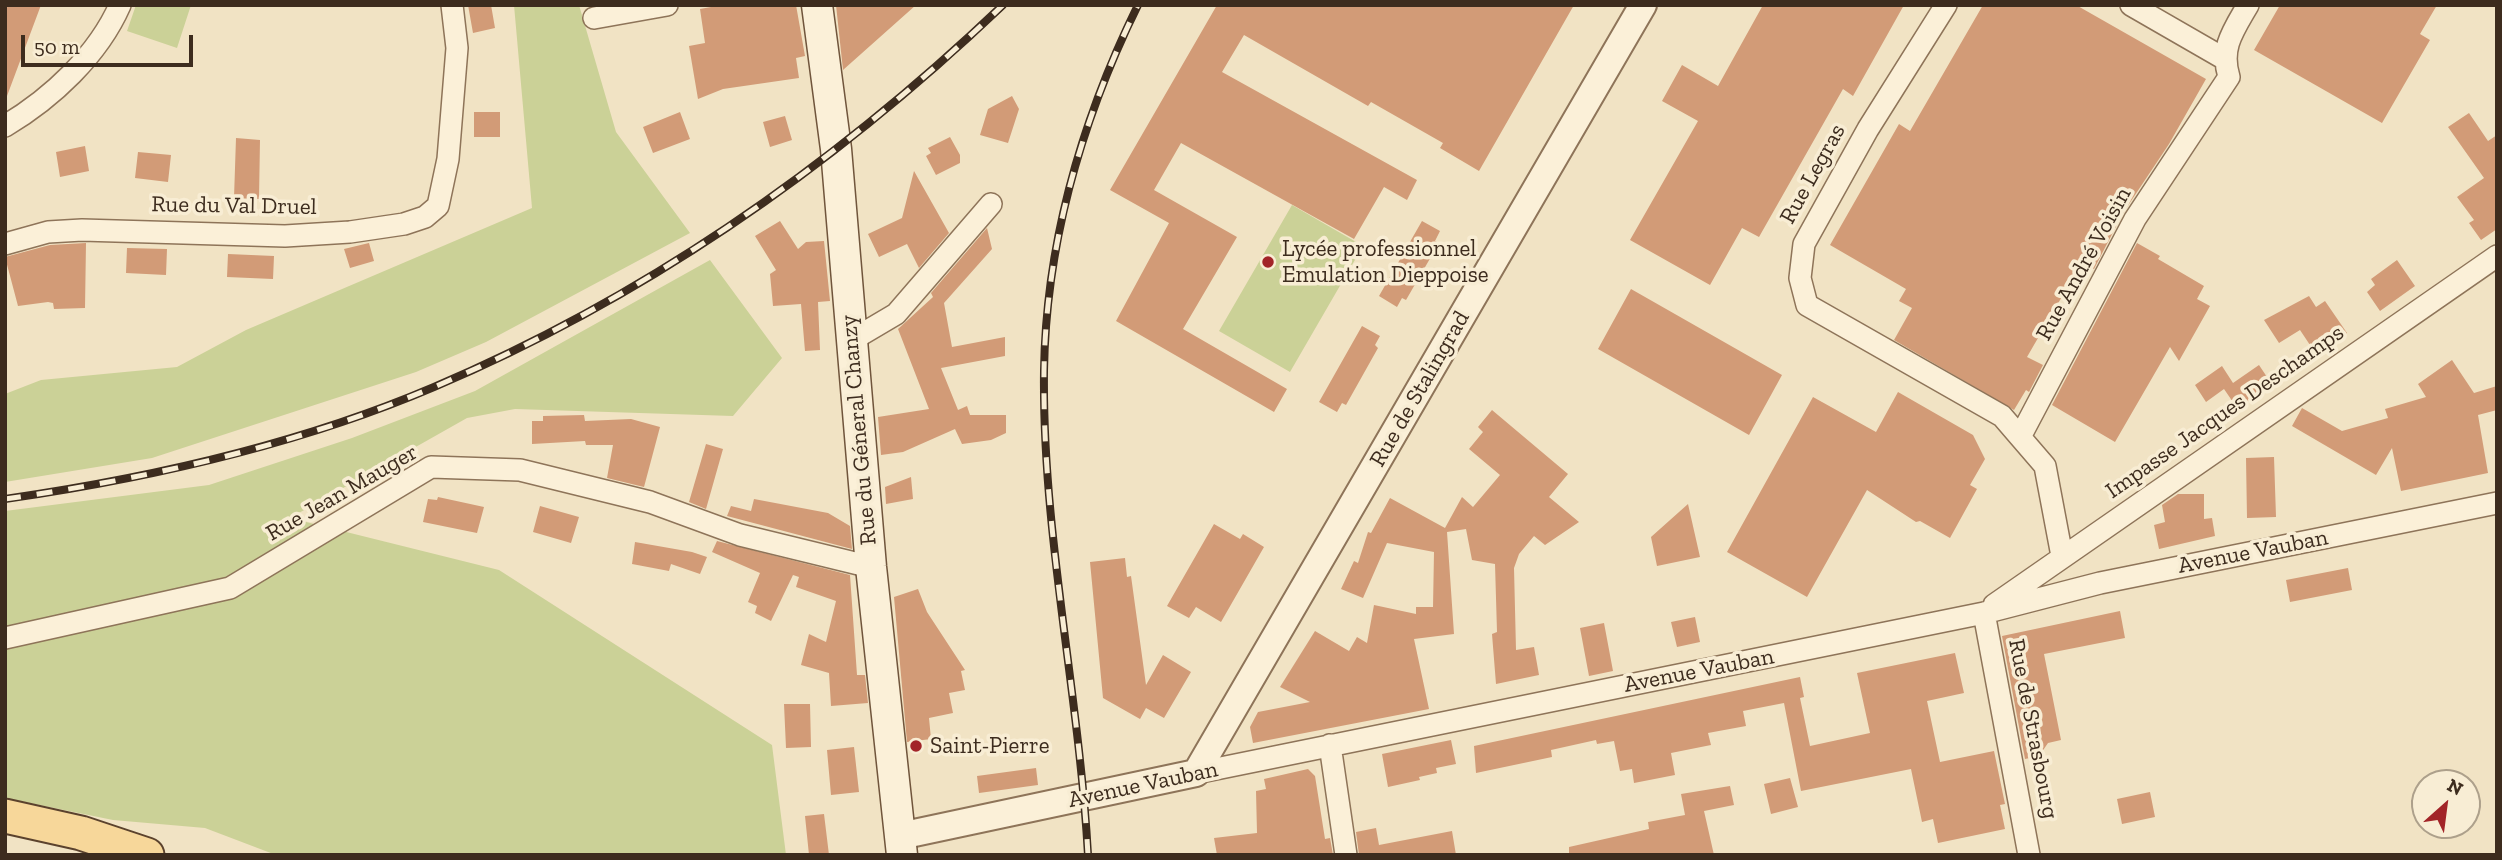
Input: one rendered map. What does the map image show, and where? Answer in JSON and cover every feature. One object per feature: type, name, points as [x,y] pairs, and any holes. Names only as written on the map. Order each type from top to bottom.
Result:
[{"type":"main road","name":"Rue du Géneral Chanzy","points":[[817,5],[836,149],[871,566],[901,845]]},
{"type":"main road","points":[[5,816],[80,833],[147,855]]},
{"type":"main road","points":[[5,836],[82,855]]},
{"type":"street","points":[[5,126],[30,111],[75,70],[111,27],[120,5]]},
{"type":"street","name":"Rue du Val Druel","points":[[5,244],[48,232],[82,230],[285,236],[350,232],[404,224],[425,216],[438,206],[444,187],[457,48],[452,5]]},
{"type":"street","points":[[594,18],[667,5]]},
{"type":"street","name":"Rue de Stalingrad","points":[[1196,773],[1643,5]]},
{"type":"street","name":"Rue Legras","points":[[1946,5],[1868,129],[1804,244],[1800,278],[1807,305],[2002,416],[2020,437]]},
{"type":"street","points":[[2131,5],[2223,58]]},
{"type":"street","name":"Rue André Voisin","points":[[2020,437],[2135,219],[2229,77],[2223,58],[2248,5]]},
{"type":"street","points":[[852,340],[896,314],[991,204]]},
{"type":"street","name":"Impasse Jacques Deschamps","points":[[1984,613],[2062,556],[2497,256]]},
{"type":"street","points":[[2020,437],[2045,467],[2062,556]]},
{"type":"street","name":"Rue Jean Mauger","points":[[5,638],[230,588],[431,467],[520,470],[650,502],[740,535],[871,566]]},
{"type":"street","name":"Avenue Vauban","points":[[901,845],[1196,773],[1984,613],[2112,581],[2497,503]]},
{"type":"street","name":"Rue de Strasbourg","points":[[1984,613],[2029,855]]},
{"type":"street","points":[[1330,745],[1346,855]]},
{"type":"green space","points":[[136,5],[191,5],[177,48],[127,31]]},
{"type":"green space","points":[[514,5],[579,5],[616,132],[690,233],[486,342],[416,372],[152,458],[5,482],[5,394],[41,380],[177,367],[246,330],[532,208]]},
{"type":"green space","points":[[1292,205],[1363,246],[1290,372],[1219,331]]},
{"type":"green space","points":[[710,260],[782,358],[733,416],[515,409],[467,418],[290,518],[499,570],[772,745],[786,855],[276,855],[205,828],[113,820],[5,798],[5,511],[209,485],[352,438],[475,391]]},
{"type":"building","points":[[8,5],[41,5],[7,96],[5,13]]},
{"type":"building","points":[[468,5],[491,5],[495,28],[473,33]]},
{"type":"building","points":[[722,5],[796,5],[805,56],[796,58],[799,78],[723,89],[698,99],[689,46],[705,43],[700,9]]},
{"type":"building","points":[[836,5],[916,5],[843,70]]},
{"type":"building","points":[[1217,5],[1574,5],[1479,171],[1440,148],[1443,143],[1371,102],[1368,106],[1244,35],[1222,72],[1417,180],[1407,200],[1384,187],[1354,239],[1181,143],[1154,190],[1237,237],[1183,329],[1287,389],[1274,412],[1116,321],[1169,223],[1110,190]]},
{"type":"building","points":[[1763,5],[1904,5],[1853,96],[1843,89],[1759,237],[1742,228],[1710,285],[1630,240],[1698,121],[1662,101],[1682,65],[1718,86]]},
{"type":"building","points":[[1983,5],[2076,5],[2206,79],[2169,144],[2123,213],[2094,269],[2082,262],[2027,357],[2043,365],[2029,392],[2026,390],[2014,410],[1894,340],[1912,308],[1899,301],[1906,289],[1830,245],[1899,124],[1910,131]]},
{"type":"building","points":[[2280,5],[2437,5],[2420,34],[2430,40],[2382,123],[2254,50]]},
{"type":"building","points":[[1012,96],[1019,109],[1008,143],[980,135],[988,109]]},
{"type":"building","points":[[474,112],[500,112],[500,137],[474,137]]},
{"type":"building","points":[[680,112],[690,139],[653,153],[643,127]]},
{"type":"building","points":[[2469,113],[2488,141],[2497,135],[2497,229],[2481,240],[2469,223],[2474,220],[2457,197],[2484,178],[2448,127]]},
{"type":"building","points":[[785,116],[792,140],[770,147],[763,122]]},
{"type":"building","points":[[950,137],[960,155],[960,163],[936,175],[926,156],[931,153],[928,148]]},
{"type":"building","points":[[236,138],[260,140],[259,199],[234,198]]},
{"type":"building","points":[[85,146],[89,171],[60,177],[56,152]]},
{"type":"building","points":[[138,152],[171,155],[168,182],[135,178]]},
{"type":"building","points":[[914,171],[949,233],[919,268],[907,244],[879,257],[868,234],[902,218]]},
{"type":"building","points":[[780,221],[798,249],[806,242],[824,241],[830,301],[818,302],[820,350],[805,351],[801,304],[773,306],[770,274],[776,270],[755,236]]},
{"type":"building","points":[[1422,221],[1440,231],[1435,241],[1439,243],[1406,300],[1402,298],[1397,307],[1379,296]]},
{"type":"building","points":[[987,228],[992,249],[944,303],[952,347],[1005,337],[1005,356],[941,368],[958,410],[967,406],[970,415],[1006,415],[1006,433],[991,440],[962,444],[955,429],[903,452],[881,455],[878,417],[929,409],[898,329],[933,297],[931,293]]},
{"type":"building","points":[[86,243],[85,308],[54,309],[53,303],[48,302],[18,306],[5,257],[50,245]]},
{"type":"building","points":[[369,243],[374,261],[350,268],[344,249]]},
{"type":"building","points":[[2137,243],[2160,256],[2158,259],[2204,286],[2197,299],[2210,306],[2179,361],[2170,347],[2115,442],[2052,405]]},
{"type":"building","points":[[127,248],[167,249],[166,275],[126,273]]},
{"type":"building","points":[[228,254],[274,256],[273,279],[227,277]]},
{"type":"building","points":[[2397,260],[2415,286],[2380,311],[2367,292],[2375,285],[2371,279]]},
{"type":"building","points":[[1631,289],[1782,375],[1749,435],[1598,349]]},
{"type":"building","points":[[2309,296],[2316,307],[2325,301],[2347,333],[2316,354],[2300,330],[2279,343],[2264,320]]},
{"type":"building","points":[[1362,326],[1380,336],[1375,345],[1378,348],[1346,405],[1342,403],[1337,412],[1319,402]]},
{"type":"building","points":[[2452,360],[2474,393],[2497,386],[2497,410],[2478,415],[2488,473],[2401,491],[2392,448],[2376,475],[2292,426],[2302,408],[2342,431],[2388,418],[2385,409],[2426,397],[2418,384]]},
{"type":"building","points":[[2259,365],[2273,386],[2237,408],[2224,389],[2206,402],[2195,385],[2222,366],[2233,383]]},
{"type":"building","points":[[1898,392],[1973,435],[1985,459],[1970,485],[1977,489],[1950,538],[1920,521],[1916,522],[1867,490],[1807,597],[1727,552],[1813,397],[1876,432]]},
{"type":"building","points":[[1492,410],[1568,474],[1549,497],[1579,522],[1545,545],[1534,536],[1519,554],[1514,568],[1516,650],[1534,647],[1539,675],[1496,684],[1492,634],[1497,632],[1495,564],[1472,560],[1466,529],[1447,532],[1454,634],[1414,639],[1429,709],[1253,743],[1250,727],[1258,712],[1310,702],[1280,687],[1315,631],[1349,651],[1357,637],[1367,643],[1374,605],[1416,614],[1416,607],[1433,607],[1434,552],[1387,543],[1363,598],[1341,589],[1354,561],[1358,563],[1368,532],[1371,533],[1390,498],[1445,528],[1462,497],[1473,507],[1500,475],[1469,449],[1483,432],[1478,427]]},
{"type":"building","points":[[584,415],[585,421],[631,419],[660,427],[644,487],[607,478],[613,445],[586,445],[585,441],[532,444],[532,421],[543,421],[543,416]]},
{"type":"building","points":[[706,444],[723,449],[706,509],[689,502]]},
{"type":"building","points":[[2274,457],[2276,517],[2247,518],[2246,458]]},
{"type":"building","points":[[911,477],[913,499],[886,504],[885,487]]},
{"type":"building","points":[[2178,494],[2204,494],[2204,519],[2212,518],[2215,536],[2159,549],[2154,525],[2165,522],[2162,505]]},
{"type":"building","points":[[438,497],[484,507],[477,533],[423,522],[428,499],[437,500]]},
{"type":"building","points":[[754,499],[828,513],[850,526],[852,549],[727,516],[731,506],[751,511]]},
{"type":"building","points":[[1688,504],[1700,557],[1657,566],[1651,537]]},
{"type":"building","points":[[540,506],[579,517],[571,543],[533,532]]},
{"type":"building","points":[[1214,524],[1240,539],[1243,534],[1264,547],[1221,622],[1196,607],[1189,618],[1167,606]]},
{"type":"building","points":[[717,541],[850,575],[857,675],[865,675],[868,703],[831,706],[829,673],[801,665],[809,634],[826,642],[836,601],[796,587],[799,577],[793,575],[771,621],[755,613],[757,606],[748,602],[760,573],[712,552]]},
{"type":"building","points":[[635,542],[707,557],[700,574],[671,564],[669,571],[632,564]]},
{"type":"building","points":[[1125,558],[1127,577],[1131,576],[1146,685],[1163,655],[1191,672],[1164,718],[1146,708],[1140,719],[1103,698],[1090,562]]},
{"type":"building","points":[[2348,568],[2352,590],[2290,602],[2286,580]]},
{"type":"building","points":[[918,589],[927,612],[965,670],[961,671],[965,690],[949,693],[953,713],[929,718],[931,739],[907,742],[894,597]]},
{"type":"building","points":[[2120,611],[2125,638],[2044,654],[2061,740],[2048,743],[2039,756],[2025,759],[2002,636]]},
{"type":"building","points":[[1695,617],[1700,642],[1677,647],[1671,622]]},
{"type":"building","points":[[1604,623],[1613,671],[1589,676],[1580,628]]},
{"type":"building","points":[[1955,653],[1964,693],[1927,701],[1940,762],[1994,751],[2005,804],[2000,805],[2005,829],[1938,843],[1933,819],[1922,822],[1911,769],[1801,791],[1784,703],[1743,711],[1746,726],[1708,733],[1711,745],[1671,753],[1675,775],[1634,783],[1632,769],[1620,771],[1614,741],[1597,744],[1596,740],[1551,750],[1552,757],[1476,773],[1474,746],[1800,677],[1804,697],[1800,698],[1810,746],[1870,733],[1857,673]]},
{"type":"building","points":[[784,704],[810,704],[811,747],[786,748]]},
{"type":"building","points":[[1451,740],[1456,764],[1436,768],[1437,773],[1419,777],[1420,780],[1388,787],[1382,754]]},
{"type":"building","points":[[854,747],[859,792],[831,795],[827,750]]},
{"type":"building","points":[[1036,768],[1038,785],[979,793],[977,776]]},
{"type":"building","points":[[1308,769],[1315,776],[1325,839],[1330,838],[1333,855],[1217,855],[1214,838],[1257,833],[1256,791],[1266,789],[1264,779]]},
{"type":"building","points":[[1790,778],[1798,807],[1771,814],[1764,784]]},
{"type":"building","points":[[1730,786],[1734,805],[1704,811],[1714,855],[1569,855],[1569,847],[1649,829],[1648,822],[1685,815],[1681,794]]},
{"type":"building","points":[[2150,792],[2155,817],[2122,824],[2117,799]]},
{"type":"building","points":[[824,814],[829,855],[809,855],[805,816]]},
{"type":"building","points":[[1376,828],[1379,845],[1452,831],[1456,855],[1359,855],[1356,832]]},
{"type":"railway","points":[[5,499],[169,470],[277,442],[383,408],[512,351],[589,312],[663,269],[735,222],[873,119],[1003,5]]},
{"type":"railway","points":[[1088,855],[1049,492],[1045,432],[1046,323],[1060,229],[1084,137],[1100,92],[1138,5]]},
{"type":"place","name":"Lycée professionnel Emulation Dieppoise","points":[[1268,262]]},
{"type":"place","name":"Saint-Pierre","points":[[916,746]]}]
